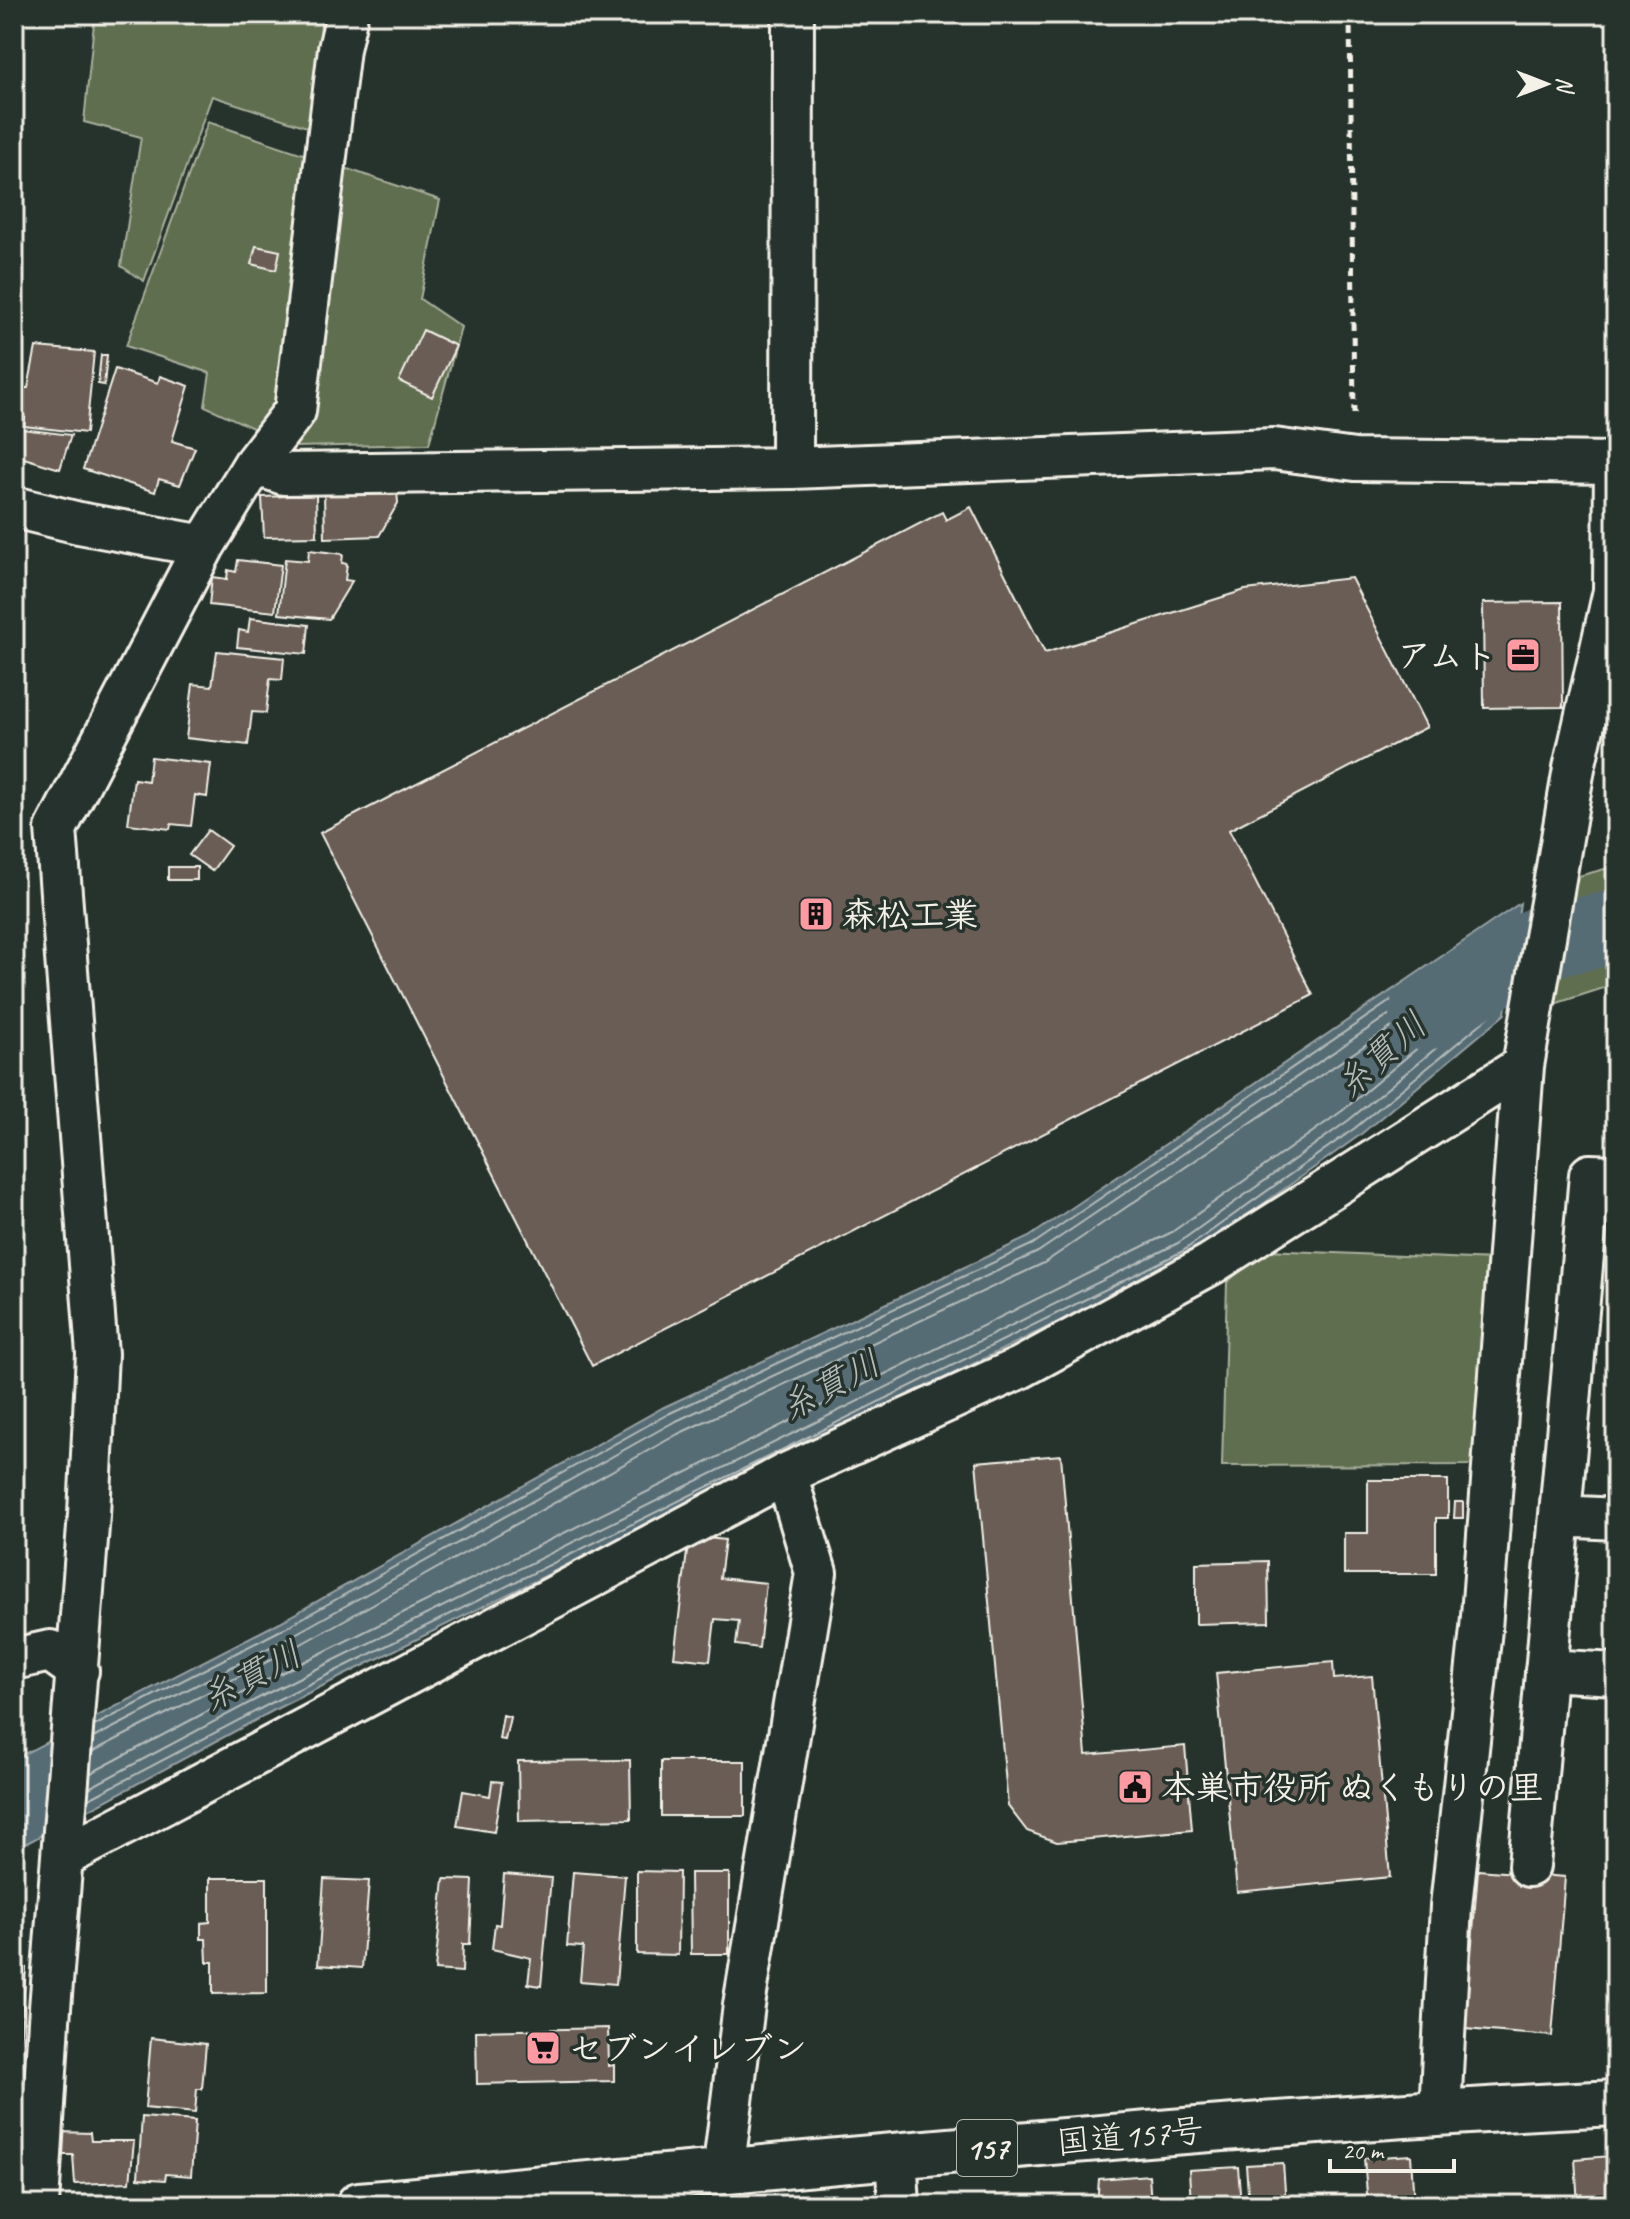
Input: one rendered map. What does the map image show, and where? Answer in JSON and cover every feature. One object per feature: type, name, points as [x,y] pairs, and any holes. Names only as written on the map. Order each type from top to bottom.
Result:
[{"type":"highway","name":"国道157号","points":[[359,2205],[896,2155],[1440,2111],[1616,2103]]},
{"type":"street","points":[[38,2205],[49,2021],[77,1684],[97,1354],[56,829],[204,546],[254,464],[295,411],[339,49],[347,14]]},
{"type":"street","points":[[792,468],[793,14]]},
{"type":"street","points":[[254,464],[284,474],[792,468],[1274,449],[1355,460],[1616,463],[1614,591],[1574,768],[1523,1066],[1481,1629],[1451,1906],[1440,2111]]},
{"type":"street","points":[[14,507],[79,523],[204,546]]},
{"type":"street","points":[[65,1844],[786,1474],[1020,1368],[1211,1264],[1523,1066]]},
{"type":"street","points":[[1529,1866],[1590,1175],[1616,1176]]},
{"type":"street","points":[[723,2173],[744,2005],[816,1573],[786,1474]]},
{"type":"street","points":[[1560,1516],[1616,1519]]},
{"type":"street","points":[[14,1659],[50,1651],[77,1684]]},
{"type":"street","points":[[1546,1670],[1616,1674]]},
{"type":"street","points":[[896,2155],[899,2205]]},
{"type":"path","points":[[1350,14],[1355,460]]},
{"type":"green space","points":[[322,15],[310,128],[212,96],[144,281],[121,266],[141,137],[84,122],[94,23]]},
{"type":"green space","points":[[208,122],[440,200],[420,299],[461,327],[429,444],[294,447],[205,406],[210,373],[126,346]]},
{"type":"green space","points":[[1616,866],[1616,903],[1570,916],[1571,878]]},
{"type":"green space","points":[[1616,957],[1616,984],[1548,1006],[1556,975]]},
{"type":"green space","points":[[1266,1250],[1494,1260],[1476,1465],[1222,1466],[1227,1282]]},
{"type":"water","points":[[1520,903],[1505,1014],[1360,1135],[1187,1258],[278,1708],[14,1850],[14,1759],[280,1622],[664,1407],[1029,1237]]},
{"type":"building","points":[[256,246],[280,251],[276,270],[251,264]]},
{"type":"building","points":[[423,330],[456,346],[432,397],[399,381]]},
{"type":"building","points":[[36,347],[94,352],[86,433],[24,426],[25,418],[17,418],[20,388],[28,388]]},
{"type":"building","points":[[101,355],[107,355],[104,385],[98,384]]},
{"type":"building","points":[[115,369],[158,383],[160,376],[189,386],[172,441],[195,448],[180,485],[159,479],[155,492],[83,469]]},
{"type":"building","points":[[14,428],[71,435],[60,469],[14,455]]},
{"type":"building","points":[[397,490],[398,503],[379,536],[325,538],[324,493]]},
{"type":"building","points":[[316,495],[317,536],[264,537],[262,497]]},
{"type":"building","name":"森松工業","points":[[971,507],[1045,653],[1245,590],[1351,578],[1427,727],[1229,830],[1313,995],[592,1366],[320,833],[942,512],[946,520]]},
{"type":"building","points":[[309,550],[343,554],[342,563],[347,564],[345,580],[352,581],[329,619],[279,614],[285,559],[308,561]]},
{"type":"building","points":[[238,560],[281,565],[275,612],[209,605],[212,577],[227,579],[228,570],[236,572]]},
{"type":"building","name":"アムト","points":[[1562,602],[1563,707],[1484,708],[1483,603]]},
{"type":"building","points":[[250,618],[309,625],[306,654],[237,647],[239,630],[248,632]]},
{"type":"building","points":[[217,651],[284,658],[282,680],[270,679],[266,713],[252,712],[248,745],[186,738],[193,684],[212,686]]},
{"type":"building","points":[[151,757],[211,764],[207,797],[195,795],[191,826],[171,824],[170,829],[128,824],[134,779],[148,781]]},
{"type":"building","points":[[208,830],[230,846],[212,871],[189,855]]},
{"type":"building","points":[[168,867],[197,867],[197,880],[168,880]]},
{"type":"building","points":[[1061,1455],[1086,1755],[1185,1746],[1192,1830],[1057,1842],[1027,1831],[1008,1806],[976,1462]]},
{"type":"building","points":[[1368,1480],[1448,1480],[1448,1518],[1436,1518],[1436,1574],[1344,1574],[1344,1533],[1368,1533]]},
{"type":"building","points":[[1455,1502],[1463,1502],[1463,1518],[1454,1518]]},
{"type":"building","points":[[689,1536],[725,1540],[720,1578],[766,1583],[759,1648],[736,1645],[739,1621],[715,1619],[710,1661],[674,1657]]},
{"type":"building","points":[[1268,1561],[1269,1622],[1196,1624],[1196,1563]]},
{"type":"building","points":[[1333,1662],[1334,1679],[1372,1676],[1390,1877],[1237,1892],[1216,1673]]},
{"type":"building","points":[[503,1715],[510,1717],[505,1740],[499,1739]]},
{"type":"building","points":[[630,1760],[631,1819],[519,1821],[518,1761]]},
{"type":"building","points":[[661,1761],[745,1761],[745,1816],[661,1816]]},
{"type":"building","points":[[492,1781],[502,1782],[494,1832],[457,1826],[463,1791],[490,1796]]},
{"type":"building","points":[[1478,1870],[1565,1877],[1552,2036],[1465,2029]]},
{"type":"building","points":[[637,1871],[679,1872],[678,1955],[637,1954]]},
{"type":"building","points":[[573,1872],[625,1876],[616,1984],[580,1981],[583,1947],[567,1946]]},
{"type":"building","points":[[690,1873],[729,1873],[729,1954],[691,1954]]},
{"type":"building","points":[[504,1874],[551,1878],[541,1986],[528,1984],[531,1958],[492,1949],[495,1924],[500,1925]]},
{"type":"building","points":[[210,1878],[267,1878],[267,1993],[213,1994],[213,1962],[207,1962],[206,1939],[201,1939],[201,1923],[210,1922]]},
{"type":"building","points":[[324,1879],[369,1881],[362,1968],[318,1965]]},
{"type":"building","points":[[444,1879],[473,1880],[470,1944],[463,1944],[462,1972],[435,1970]]},
{"type":"building","points":[[14,1967],[26,1968],[18,2068],[14,2068]]},
{"type":"building","name":"セブンイレブン","points":[[608,2028],[609,2066],[614,2065],[614,2081],[477,2084],[476,2031]]},
{"type":"building","points":[[151,2038],[206,2044],[202,2089],[197,2089],[195,2113],[145,2108]]},
{"type":"building","points":[[142,2117],[195,2121],[191,2176],[166,2174],[165,2180],[138,2178]]},
{"type":"building","points":[[59,2132],[90,2133],[91,2141],[134,2141],[130,2182],[75,2184],[73,2155],[57,2155]]},
{"type":"building","points":[[1411,2155],[1414,2205],[1368,2205],[1364,2158]]},
{"type":"building","points":[[1611,2156],[1615,2205],[1578,2205],[1575,2159]]},
{"type":"building","points":[[1283,2163],[1286,2205],[1249,2205],[1246,2165]]},
{"type":"building","points":[[1238,2167],[1241,2205],[1191,2205],[1189,2170]]},
{"type":"building","points":[[1149,2175],[1151,2205],[1097,2205],[1099,2179]]},
{"type":"building","points":[[1558,2198],[1558,2205],[1503,2205],[1502,2202]]},
{"type":"waterway","name":"糸貫川","points":[[1426,1013],[1542,942],[1616,927]]},
{"type":"place","name":"アムト","points":[[1523,655]]},
{"type":"place","name":"森松工業","points":[[816,914]]},
{"type":"place","name":"本巣市役所 ぬくもりの里","points":[[1135,1787]]},
{"type":"place","name":"セブンイレブン","points":[[543,2048]]}]
